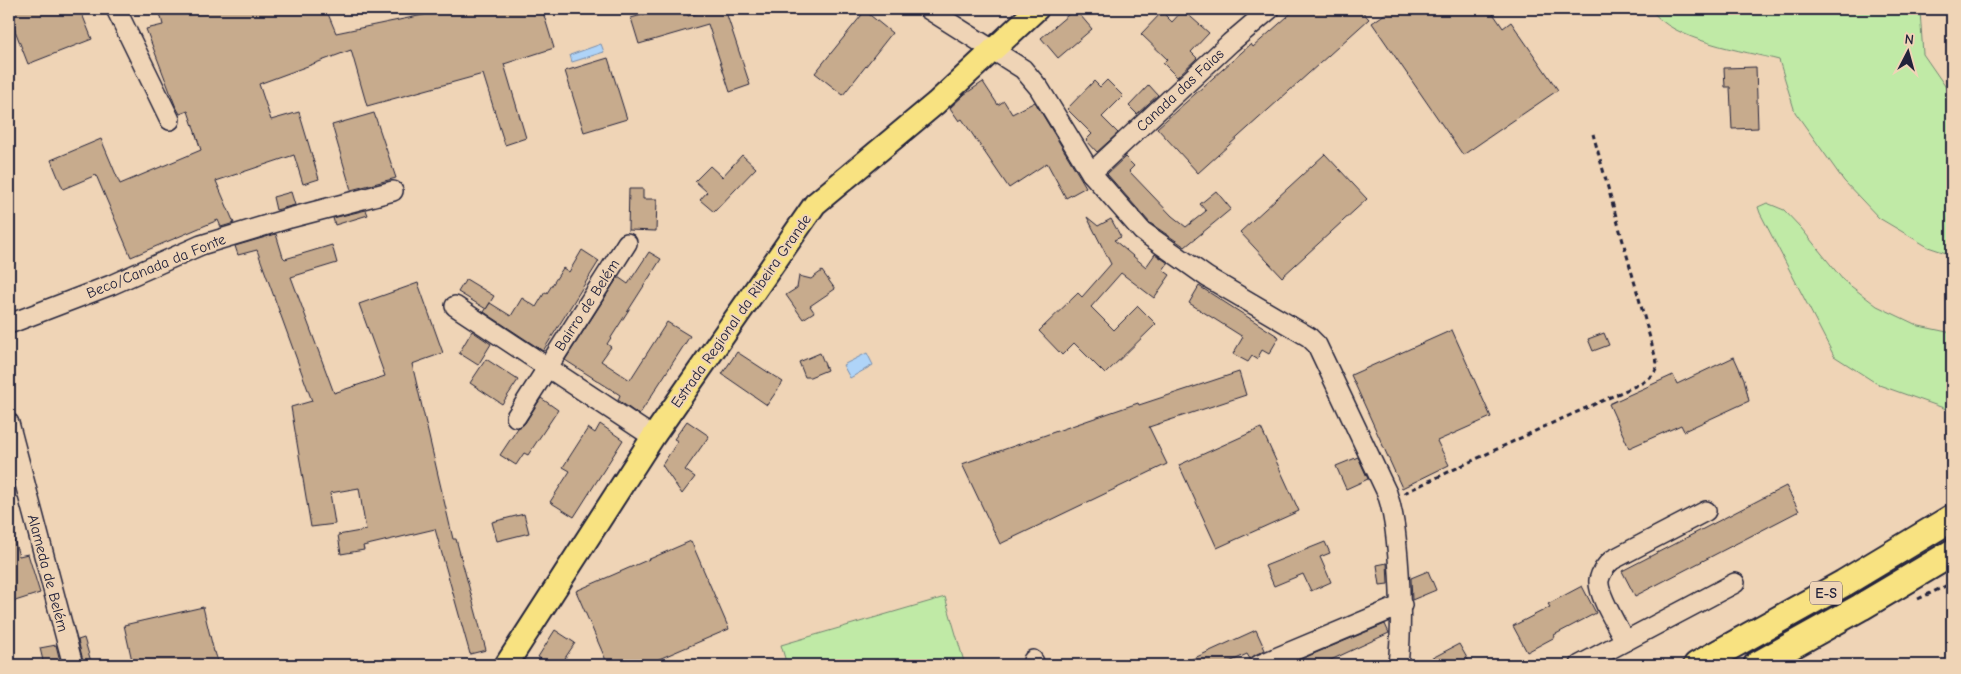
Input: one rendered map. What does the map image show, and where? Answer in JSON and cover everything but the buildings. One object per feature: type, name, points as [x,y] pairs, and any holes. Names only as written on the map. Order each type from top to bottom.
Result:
[{"type":"highway","name":"E-S","points":[[1698,665],[1844,583],[1952,518]]},
{"type":"highway","name":"E-S","points":[[1756,665],[1861,608],[1952,553]]},
{"type":"main road","name":"Estrada Regional da Ribeira Grande","points":[[506,665],[653,437],[816,204],[936,103],[1037,9]]},
{"type":"street","points":[[116,9],[170,120]]},
{"type":"street","points":[[928,9],[1023,69],[1039,88],[1091,173],[1142,231],[1207,277],[1309,337],[1317,345],[1390,500],[1395,524],[1402,605],[1398,665]]},
{"type":"street","name":"Canada das Faias","points":[[1091,173],[1230,43],[1270,9]]},
{"type":"street","name":"Beco/Canada da Fonte","points":[[9,324],[110,285],[202,245],[290,218],[393,191]]},
{"type":"street","name":"Bairro de Belém","points":[[516,417],[627,244]]},
{"type":"street","name":"Bairro de Belém","points":[[455,306],[653,437]]},
{"type":"street","name":"Alameda de Belém","points":[[9,423],[73,665]]},
{"type":"street","points":[[1625,641],[1600,590],[1600,579],[1605,566],[1612,560],[1706,511]]},
{"type":"street","points":[[1580,665],[1735,582]]},
{"type":"street","points":[[1259,665],[1402,605]]},
{"type":"path","points":[[1390,500],[1642,383],[1657,370],[1657,363],[1593,134]]},
{"type":"green space","points":[[1651,9],[1922,9],[1920,11],[1923,54],[1952,96],[1952,255],[1928,247],[1879,218],[1844,181],[1795,112],[1779,60],[1691,37],[1661,20]]},
{"type":"green space","points":[[1767,203],[1784,210],[1843,280],[1877,306],[1919,326],[1952,333],[1952,411],[1879,385],[1834,356],[1760,213],[1758,207]]},
{"type":"green space","points":[[945,597],[965,665],[787,665],[781,645]]},
{"type":"water","points":[[601,44],[604,52],[572,62],[570,55]]},
{"type":"water","points":[[867,353],[873,365],[850,378],[843,365]]}]
